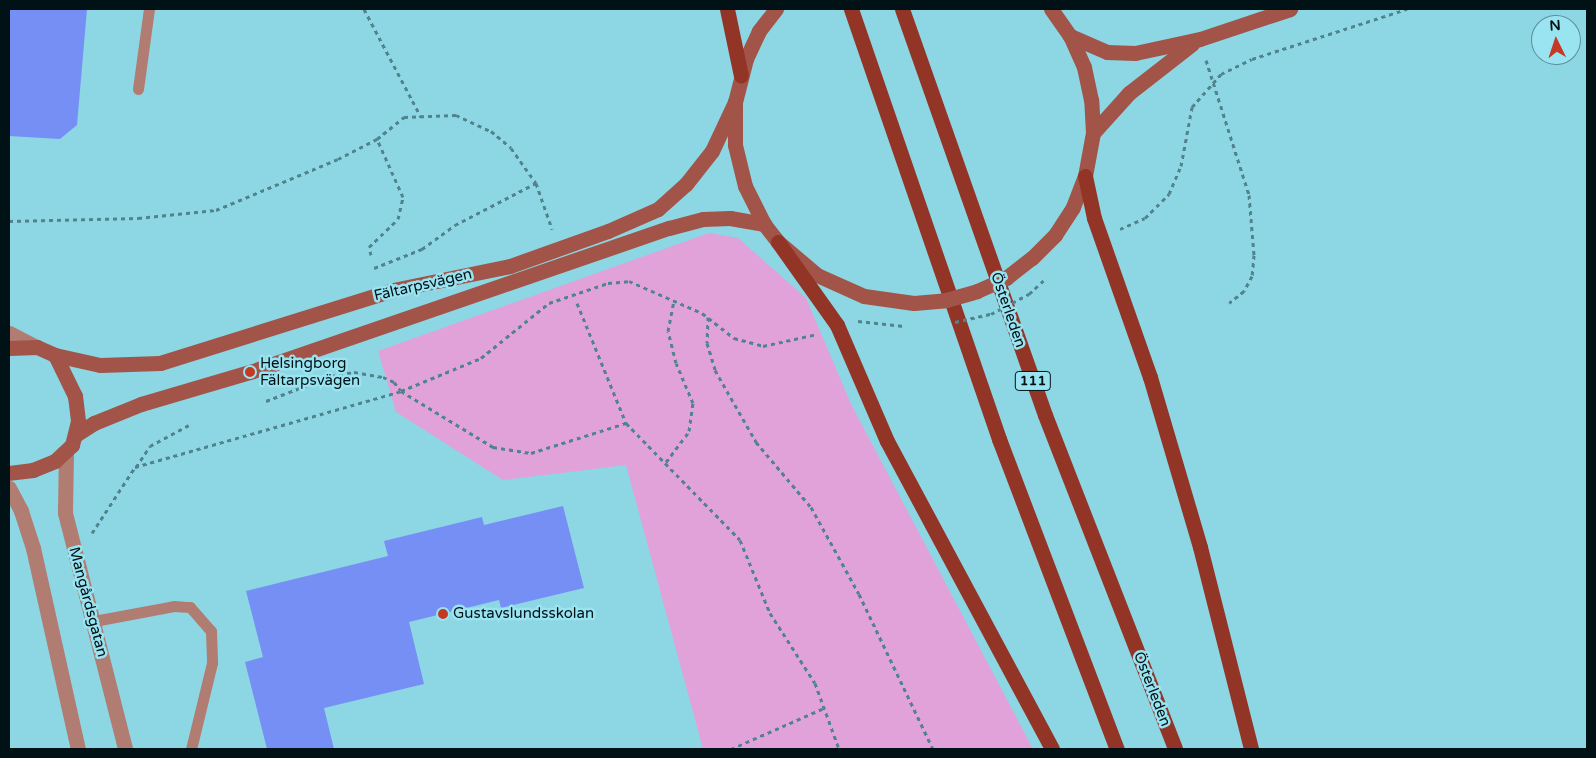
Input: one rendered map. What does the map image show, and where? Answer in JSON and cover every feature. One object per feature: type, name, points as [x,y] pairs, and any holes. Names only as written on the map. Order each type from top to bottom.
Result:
[{"type":"main road","points":[[727,9],[741,76]]},
{"type":"main road","points":[[776,9],[759,31],[741,76],[735,102],[735,144],[745,186],[764,224],[836,325],[862,391],[887,441],[1052,749]]},
{"type":"main road","points":[[851,9],[999,439],[1117,749]]},
{"type":"main road","name":"Österleden","points":[[902,9],[1045,415],[1175,749]]},
{"type":"main road","points":[[778,242],[817,275],[864,296],[914,303],[946,300],[977,291],[1006,278],[1032,258],[1055,234],[1073,207],[1085,176],[1093,133],[1092,100],[1084,67],[1070,36],[1051,9]]},
{"type":"main road","points":[[1070,36],[1107,52],[1135,53],[1200,39],[1290,9]]},
{"type":"main road","points":[[1093,133],[1129,93],[1200,39]]},
{"type":"main road","name":"Fältarpsvägen","points":[[37,347],[55,355],[100,365],[160,363],[393,290],[510,266],[608,231],[658,209],[686,184],[712,151],[735,102]]},
{"type":"main road","points":[[1085,176],[1100,237],[1150,376],[1200,548],[1251,749]]},
{"type":"main road","name":"Fältarpsvägen","points":[[76,434],[94,423],[141,404],[250,372],[669,228],[703,220],[730,218],[764,224]]},
{"type":"main road","points":[[9,348],[37,347]]},
{"type":"main road","points":[[9,474],[45,466],[66,453],[76,434],[75,396],[55,355]]},
{"type":"street","points":[[9,333],[37,347]]},
{"type":"street","name":"Mangårdsgatan","points":[[66,453],[64,499],[125,749]]},
{"type":"street","points":[[9,488],[21,510],[32,548],[78,749]]},
{"type":"lane","points":[[138,89],[149,9]]},
{"type":"lane","points":[[94,621],[174,606],[190,607],[211,631],[212,663],[191,749]]},
{"type":"path","points":[[364,9],[420,117]]},
{"type":"path","points":[[1100,237],[1145,218],[1169,194],[1181,166],[1192,107],[1212,81],[1252,59],[1407,9]]},
{"type":"path","points":[[1200,39],[1250,195],[1254,255],[1252,276],[1244,291],[1229,303]]},
{"type":"path","points":[[9,222],[138,218],[216,210],[338,159],[377,139],[404,117],[456,115],[491,131],[511,148],[536,183],[555,238]]},
{"type":"path","points":[[371,255],[369,246],[398,219],[403,197],[377,139]]},
{"type":"path","points":[[374,268],[422,249],[455,225],[536,183]]},
{"type":"path","points":[[1045,279],[1051,272]]},
{"type":"path","points":[[135,467],[400,391],[481,358],[550,303],[591,289],[629,282],[708,318],[734,338],[763,346],[809,338],[836,325],[858,321],[912,326]]},
{"type":"path","points":[[666,462],[689,431],[693,403],[676,363],[668,332],[674,301]]},
{"type":"path","points":[[577,303],[626,423],[740,540],[770,613],[815,682],[839,749]]},
{"type":"path","points":[[708,318],[706,343],[715,370],[756,442],[811,507],[859,594],[933,749]]},
{"type":"path","points":[[266,401],[331,376],[354,372],[383,377],[394,382],[400,391],[493,447],[531,453],[626,423]]},
{"type":"path","points":[[72,538],[94,532],[150,446],[189,425]]},
{"type":"path","points":[[731,749],[824,708]]},
{"type":"path","points":[[743,744],[745,749]]},
{"type":"shaded area","points":[[709,233],[738,238],[806,298],[851,404],[1033,749],[703,749],[626,465],[503,480],[396,412],[378,351]]},
{"type":"building","points":[[9,9],[87,9],[77,125],[60,139],[9,136]]},
{"type":"building","points":[[563,506],[584,588],[501,608],[499,600],[409,622],[424,684],[324,708],[334,749],[267,749],[245,662],[263,657],[246,591],[388,556],[384,541],[482,517],[484,525]]},
{"type":"place","name":"Helsingborg Fältarpsvägen","points":[[250,372]]},
{"type":"place","name":"Gustavslundsskolan","points":[[443,614]]}]
